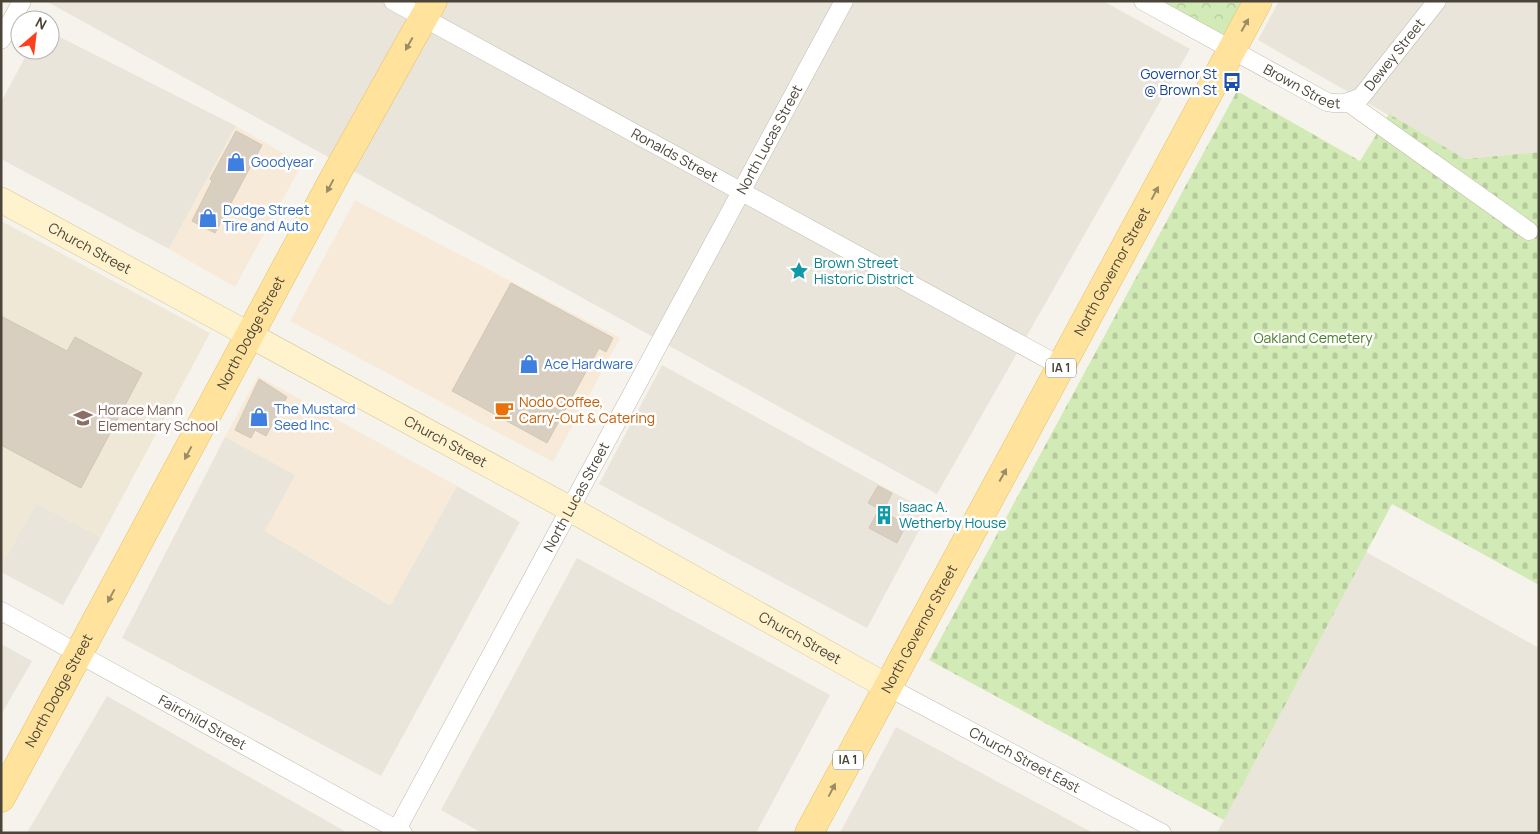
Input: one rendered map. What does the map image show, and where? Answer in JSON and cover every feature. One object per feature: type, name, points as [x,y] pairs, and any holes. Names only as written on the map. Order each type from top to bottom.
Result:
[{"type":"main road","name":"North Governor Street","points":[[809,833],[1258,1]]},
{"type":"main road","name":"North Dodge Street","points":[[1,798],[335,176],[428,10]]},
{"type":"street","points":[[1,40],[22,1]]},
{"type":"street","name":"Ronalds Street","points":[[393,1],[428,10],[741,192],[1062,367]]},
{"type":"street","name":"North Lucas Street","points":[[398,832],[844,1]]},
{"type":"street","name":"Brown Street","points":[[1143,1],[1327,102],[1349,103],[1529,231]]},
{"type":"street","name":"Dewey Street","points":[[1349,103],[1361,97],[1437,1]]},
{"type":"street","name":"Church Street","points":[[1,200],[570,509],[888,687]]},
{"type":"street","name":"Fairchild Street","points":[[1,611],[398,832]]},
{"type":"street","name":"Church Street East","points":[[888,687],[1162,833]]},
{"type":"shaded area","name":"Brown Street Historic District","points":[[46,1],[1103,1],[1190,49],[937,494]]},
{"type":"shaded area","points":[[1279,1],[1539,1],[1539,152],[1465,159],[1258,40]]},
{"type":"shaded area","points":[[60,37],[236,126],[169,249],[1,159],[1,102],[24,60],[60,60]]},
{"type":"shaded area","points":[[236,126],[302,164],[235,287],[169,249]]},
{"type":"shaded area","points":[[355,200],[620,338],[553,462],[290,321]]},
{"type":"shaded area","name":"Horace Mann Elementary School","points":[[1,221],[210,333],[101,537],[36,503],[1,566]]},
{"type":"shaded area","points":[[662,365],[929,512],[867,628],[599,484]]},
{"type":"shaded area","points":[[258,376],[457,486],[391,605],[265,531],[295,475],[225,437]]},
{"type":"shaded area","points":[[225,437],[296,475],[265,531],[390,605],[457,486],[520,522],[381,776],[122,638]]},
{"type":"shaded area","points":[[36,503],[101,537],[63,605],[1,572],[1,566]]},
{"type":"shaded area","points":[[1366,552],[1539,648],[1539,833],[1217,833]]},
{"type":"shaded area","points":[[577,558],[830,695],[756,833],[482,833],[441,810]]},
{"type":"shaded area","points":[[1,644],[32,661],[1,715]]},
{"type":"shaded area","points":[[107,696],[348,833],[27,833]]},
{"type":"shaded area","points":[[896,727],[1093,833],[840,833]]},
{"type":"green space","points":[[1153,1],[1255,1],[1232,49]]},
{"type":"green space","name":"Oakland Cemetery","points":[[1237,91],[1360,161],[1389,114],[1465,159],[1539,152],[1539,585],[1392,504],[1224,820],[929,660]]},
{"type":"building","name":"Goodyear","points":[[236,131],[262,145],[215,233],[192,221],[212,181],[210,179]]},
{"type":"building","name":"Ace Hardware","points":[[511,283],[613,338],[606,352],[599,348],[547,443],[452,391]]},
{"type":"building","points":[[1,316],[67,351],[75,337],[142,373],[81,488],[1,445]]},
{"type":"building","name":"The Mustard Seed Inc.","points":[[259,379],[287,397],[266,436],[255,430],[251,438],[235,430]]},
{"type":"building","points":[[878,486],[892,493],[883,511],[868,503]]},
{"type":"building","name":"Isaac A. Wetherby House","points":[[879,509],[906,525],[897,543],[869,528]]},
{"type":"place","name":"Governor St @ Brown St","points":[[1232,82]]},
{"type":"place","name":"Goodyear","points":[[236,162]]},
{"type":"place","name":"Dodge Street Tire and Auto","points":[[208,218]]},
{"type":"place","name":"Brown Street Historic District","points":[[799,271]]},
{"type":"place","name":"Ace Hardware","points":[[529,364]]},
{"type":"place","name":"Nodo Coffee, Carry-Out & Catering","points":[[504,410]]},
{"type":"place","name":"The Mustard Seed Inc.","points":[[259,417]]},
{"type":"place","name":"Horace Mann Elementary School","points":[[83,418]]},
{"type":"place","name":"Isaac A. Wetherby House","points":[[884,515]]}]
